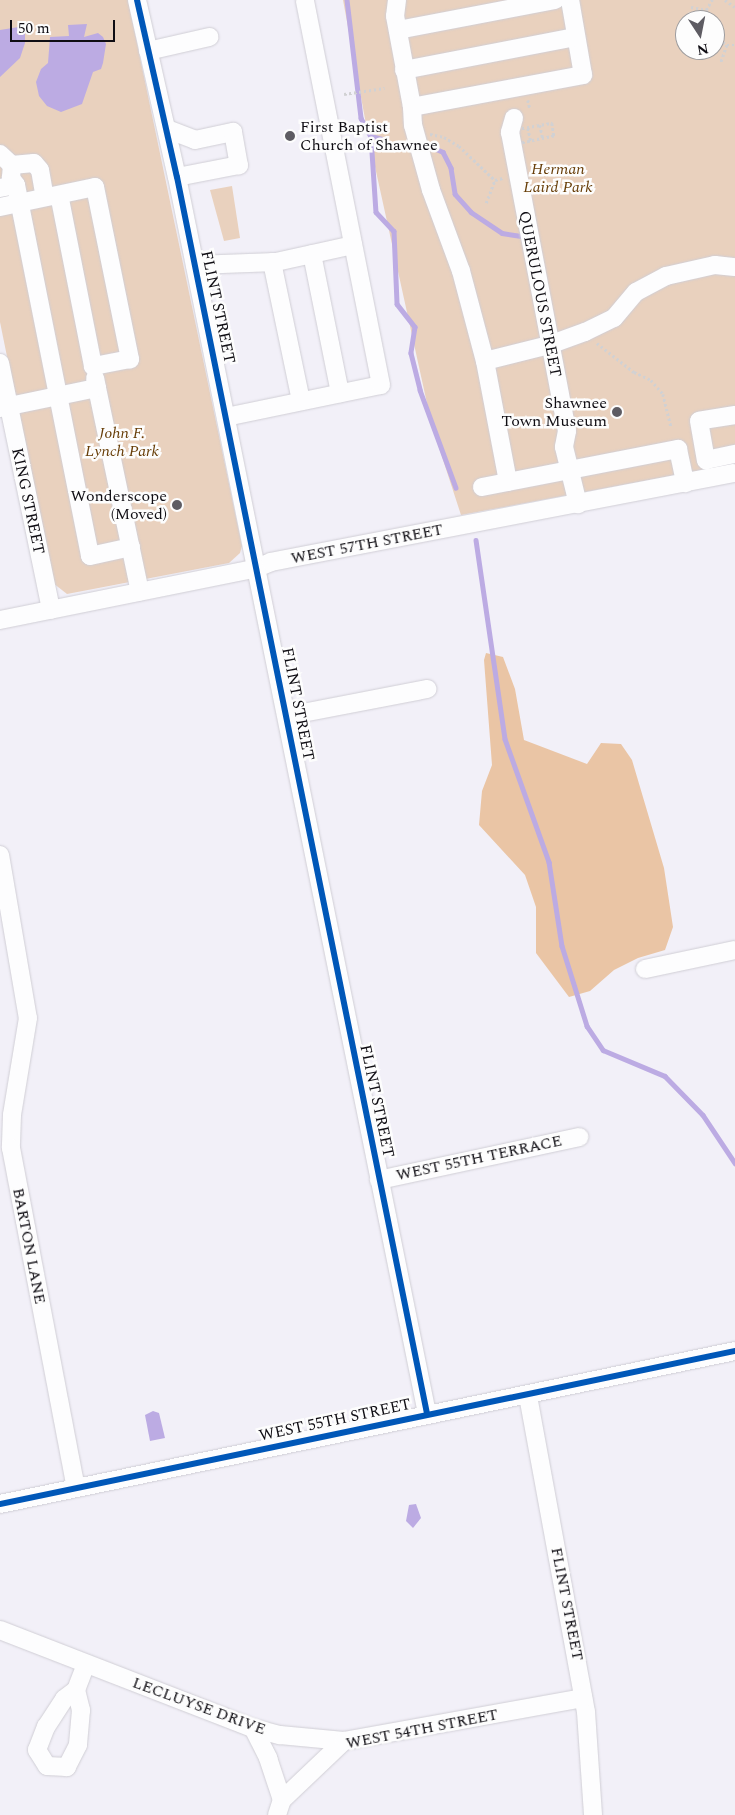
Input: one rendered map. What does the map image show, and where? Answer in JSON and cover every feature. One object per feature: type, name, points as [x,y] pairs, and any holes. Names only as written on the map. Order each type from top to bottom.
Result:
[{"type":"street","name":"FLINT STREET","points":[[137,0],[177,177],[427,1414]]},
{"type":"street","points":[[226,417],[381,385],[306,0]]},
{"type":"street","points":[[397,0],[398,30],[416,135],[431,190],[461,271],[485,361],[508,482]]},
{"type":"street","points":[[398,30],[555,0]]},
{"type":"street","points":[[412,107],[583,75],[570,0]]},
{"type":"street","points":[[148,50],[210,37]]},
{"type":"street","points":[[404,70],[576,37]]},
{"type":"street","name":"QUERULOUS STREET","points":[[521,123],[510,132],[549,345],[567,431],[564,447],[578,504]]},
{"type":"street","points":[[167,129],[195,140],[233,132],[239,165],[177,177]]},
{"type":"street","points":[[131,547],[90,556],[19,203],[8,186],[11,178],[6,160],[34,163],[40,170],[52,196],[98,388],[131,547],[140,592]]},
{"type":"street","points":[[0,207],[95,187],[130,359],[93,366]]},
{"type":"street","points":[[195,265],[272,262],[354,246]]},
{"type":"street","points":[[312,254],[340,393]]},
{"type":"street","points":[[272,262],[301,401]]},
{"type":"street","points":[[485,361],[549,345],[585,332],[614,318],[636,292],[666,276],[715,265],[735,267]]},
{"type":"street","name":"KING STREET","points":[[0,363],[4,407],[51,610]]},
{"type":"street","points":[[4,407],[98,388]]},
{"type":"street","points":[[735,415],[699,421],[706,460],[735,454]]},
{"type":"street","points":[[482,487],[678,449],[685,483]]},
{"type":"street","name":"WEST 57TH STREET","points":[[0,620],[257,568],[271,562],[735,473]]},
{"type":"street","points":[[287,716],[427,689]]},
{"type":"street","name":"BARTON LANE","points":[[0,855],[28,1018],[12,1115],[11,1148],[76,1488]]},
{"type":"street","points":[[645,970],[735,950]]},
{"type":"street","name":"WEST 55TH TERRACE","points":[[379,1180],[579,1137]]},
{"type":"street","name":"WEST 55TH STREET","points":[[0,1504],[427,1414],[528,1396],[735,1351]]},
{"type":"street","name":"FLINT STREET","points":[[528,1396],[583,1698],[591,1762],[593,1815]]},
{"type":"street","name":"LECLUYSE DRIVE","points":[[0,1630],[253,1728],[280,1735],[344,1741]]},
{"type":"street","points":[[76,1690],[86,1664]]},
{"type":"street","name":"WEST 54TH STREET","points":[[279,1808],[344,1741],[583,1698]]},
{"type":"street","name":"WEST 54TH STREET","points":[[253,1728],[268,1758],[279,1808]]},
{"type":"path","points":[[691,7],[706,10],[712,0]]},
{"type":"path","points":[[725,0],[735,7]]},
{"type":"path","points":[[721,62],[727,45],[735,45]]},
{"type":"path","points":[[344,94],[385,88]]},
{"type":"path","points":[[521,123],[540,125],[552,123],[554,136],[520,143],[517,130],[521,123]]},
{"type":"path","points":[[521,123],[531,141]]},
{"type":"path","points":[[540,125],[542,138]]},
{"type":"path","points":[[416,135],[427,133],[444,137],[495,180]]},
{"type":"path","points":[[495,180],[518,175]]},
{"type":"path","points":[[486,203],[495,180]]},
{"type":"path","points":[[585,332],[634,372],[651,380],[663,394],[671,427]]},
{"type":"green space","name":"John F. Lynch Park","points":[[0,0],[128,0],[242,546],[240,553],[229,563],[67,594],[53,583],[0,322]]},
{"type":"green space","name":"Herman Laird Park","points":[[343,0],[735,0],[735,464],[461,515],[432,426],[368,135]]},
{"type":"green space","points":[[232,186],[240,238],[224,241],[210,190]]},
{"type":"shaded area","points":[[87,24],[84,37],[98,33],[103,37],[106,44],[103,63],[101,69],[93,72],[82,104],[61,112],[47,106],[39,96],[36,82],[41,69],[48,63],[50,37],[69,36],[68,25]]},
{"type":"shaded area","points":[[25,26],[25,43],[20,58],[0,77],[0,30]]},
{"type":"shaded area","points":[[486,653],[503,657],[515,689],[524,740],[587,764],[601,743],[621,744],[632,760],[664,868],[673,927],[665,950],[638,958],[614,970],[590,991],[569,997],[536,953],[536,907],[525,875],[479,825],[482,791],[492,765],[484,660]]},
{"type":"shaded area","points":[[153,1411],[159,1413],[165,1438],[150,1441],[145,1415]]},
{"type":"shaded area","points":[[416,1504],[421,1518],[413,1528],[406,1521],[409,1505]]},
{"type":"waterway","points":[[347,0],[361,118],[371,137],[376,212],[394,231],[397,304],[415,327],[411,353],[420,390],[456,488]]},
{"type":"waterway","points":[[371,136],[382,139]]},
{"type":"waterway","points":[[429,146],[443,152],[451,168],[455,194],[471,212],[502,233],[521,236]]},
{"type":"waterway","points":[[476,540],[505,739],[549,862],[562,946],[587,1026],[603,1050],[665,1076],[703,1115],[735,1163]]},
{"type":"cycle path","points":[[137,0],[177,177],[427,1414]]},
{"type":"cycle path","points":[[0,1504],[735,1351]]},
{"type":"place","name":"First Baptist Church of Shawnee","points":[[290,136]]},
{"type":"place","name":"Shawnee Town Museum","points":[[617,412]]},
{"type":"place","name":"Wonderscope (Moved)","points":[[177,505]]}]
